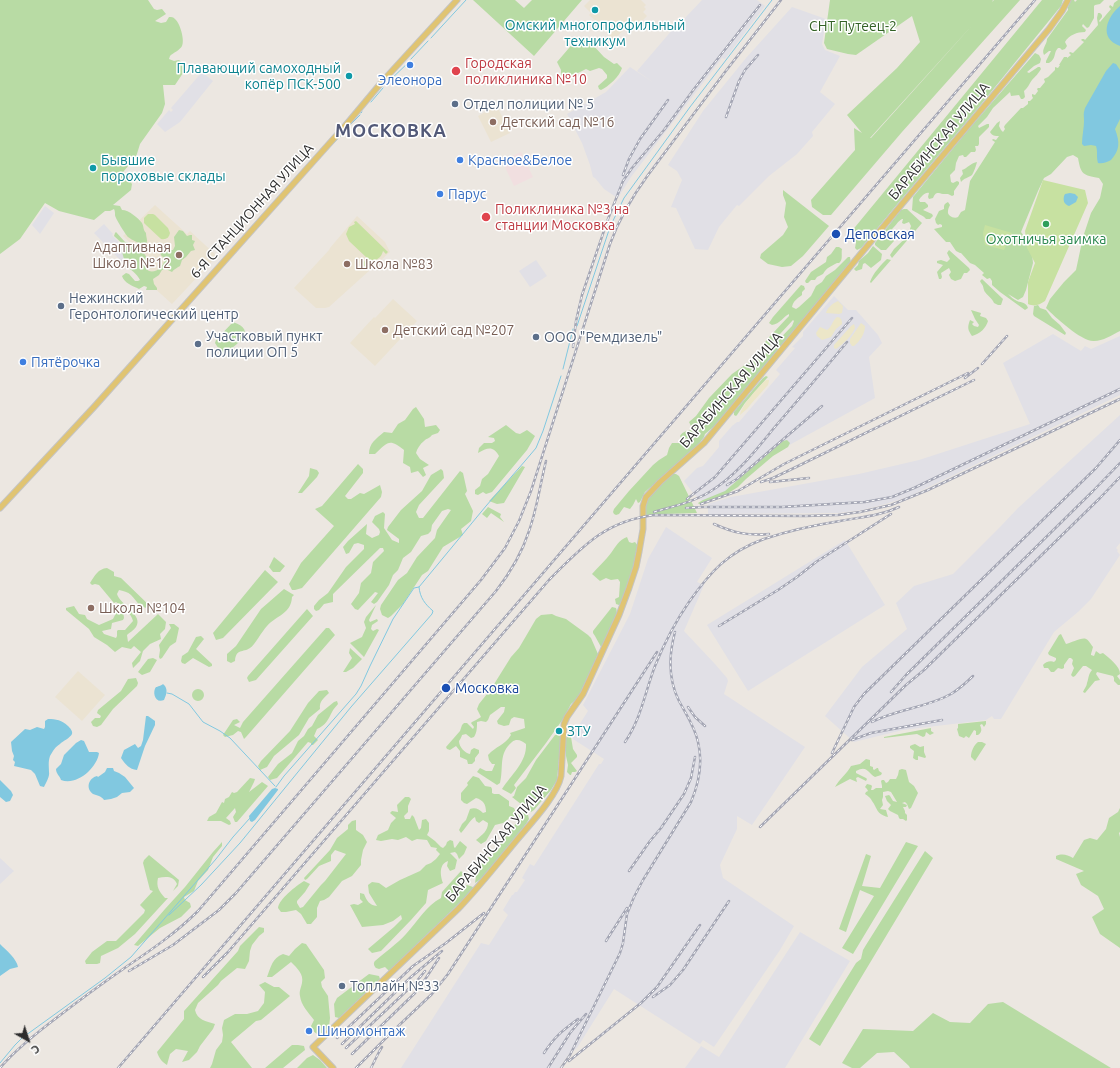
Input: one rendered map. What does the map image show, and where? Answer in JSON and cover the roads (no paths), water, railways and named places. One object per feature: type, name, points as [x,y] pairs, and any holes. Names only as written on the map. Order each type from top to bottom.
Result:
[{"type":"main road","name":"6-Я СТАНЦИОННАЯ УЛИЦА","points":[[0,508],[94,407],[342,129],[381,83],[457,0]]},
{"type":"main road","name":"БАРАБИНСКАЯ УЛИЦА","points":[[333,1068],[313,1048],[458,909],[535,818],[560,782],[564,724],[583,694],[619,615],[629,588],[636,567],[643,529],[643,506],[648,494],[704,443],[1049,29],[1068,0]]},
{"type":"water","points":[[1120,6],[1120,46],[1109,38],[1107,27],[1111,16]]},
{"type":"water","points":[[1113,63],[1116,64],[1120,70],[1120,119],[1115,129],[1118,138],[1118,149],[1111,160],[1098,163],[1096,146],[1084,146],[1082,144],[1084,112],[1106,71]]},
{"type":"water","points":[[1065,194],[1075,194],[1078,197],[1076,202],[1069,206],[1064,201],[1064,196]]},
{"type":"water","points":[[163,684],[167,691],[164,700],[161,701],[156,699],[154,692],[156,687]]},
{"type":"water","points":[[146,716],[155,721],[155,725],[145,746],[137,770],[132,769],[124,763],[121,758],[124,750],[135,744],[138,748],[141,746]]},
{"type":"water","points":[[48,719],[63,722],[72,731],[72,734],[55,748],[50,756],[49,775],[44,787],[40,786],[35,774],[31,770],[14,766],[15,762],[13,760],[14,756],[11,742],[25,729],[30,730],[37,727],[44,729],[45,721]]},
{"type":"water","points":[[81,740],[84,741],[89,752],[99,753],[97,759],[90,770],[80,778],[67,781],[61,780],[56,769],[61,764],[64,755]]},
{"type":"water","points":[[107,768],[113,768],[114,771],[125,777],[134,788],[130,792],[122,793],[111,799],[104,800],[103,798],[93,794],[89,789],[90,781],[94,777],[98,777],[105,772]]},
{"type":"water","points":[[0,780],[13,795],[10,801],[6,802],[0,797]]},
{"type":"water","points":[[275,788],[278,790],[255,820],[252,822],[250,821],[249,816],[272,789]]},
{"type":"water","points":[[0,944],[13,958],[18,967],[10,969],[0,976]]},
{"type":"waterway","points":[[431,38],[466,0]]},
{"type":"waterway","points":[[577,326],[610,227],[624,198],[690,107],[772,0]]},
{"type":"waterway","points":[[411,59],[428,41]]},
{"type":"waterway","points":[[387,83],[410,61]]},
{"type":"waterway","points":[[371,102],[383,88]]},
{"type":"waterway","points":[[349,126],[360,115]]},
{"type":"waterway","points":[[327,150],[346,130]]},
{"type":"waterway","points":[[563,369],[573,329]]},
{"type":"waterway","points":[[276,787],[356,694],[393,619],[414,588],[419,587],[536,448],[561,376]]},
{"type":"waterway","points":[[169,915],[201,885],[240,843],[351,707],[432,614],[433,611],[423,600],[419,587]]},
{"type":"waterway","points":[[167,693],[172,694],[189,704],[203,722],[230,738],[275,786]]},
{"type":"waterway","points":[[0,1063],[22,1038],[105,978],[131,957],[250,818]]},
{"type":"railway","points":[[0,1068],[21,1047],[44,1028],[92,991],[163,941],[198,911],[481,580],[505,548],[519,521],[531,491],[610,244],[622,217],[631,200],[648,175],[781,0]]},
{"type":"railway","points":[[118,1068],[1035,0]]},
{"type":"railway","points":[[573,347],[576,321],[582,295],[608,219],[623,181],[760,5]]},
{"type":"railway","points":[[726,117],[739,81],[745,70],[758,55]]},
{"type":"railway","points":[[623,175],[629,159],[640,139],[668,100]]},
{"type":"railway","points":[[687,499],[715,477],[852,318]]},
{"type":"railway","points":[[982,364],[1007,336]]},
{"type":"railway","points":[[654,512],[698,498],[729,478],[753,454],[847,342]]},
{"type":"railway","points":[[965,378],[978,368]]},
{"type":"railway","points":[[701,504],[738,491],[784,464],[968,373]]},
{"type":"railway","points":[[761,482],[794,468],[974,380]]},
{"type":"railway","points":[[686,508],[782,507],[865,502],[892,497],[914,488],[1120,389]]},
{"type":"railway","points":[[203,977],[228,952],[549,580],[572,557],[596,537],[622,523],[637,518],[654,515],[838,515],[891,505],[928,490],[1120,399]]},
{"type":"railway","points":[[727,485],[737,479],[822,406]]},
{"type":"railway","points":[[832,753],[854,707],[864,694],[1096,468],[1120,440]]},
{"type":"railway","points":[[129,971],[173,945],[219,910],[236,893],[496,591],[506,577],[523,547],[532,523],[546,461]]},
{"type":"railway","points":[[891,692],[906,675],[1120,463]]},
{"type":"railway","points":[[760,827],[906,685],[924,670],[1120,477]]},
{"type":"railway","points":[[770,482],[809,478]]},
{"type":"railway","points":[[625,742],[635,724],[655,666],[670,633],[697,591],[712,572],[721,564],[751,544],[782,533],[811,526],[878,514],[899,507]]},
{"type":"railway","points":[[719,626],[778,590],[816,562],[891,514]]},
{"type":"railway","points":[[714,524],[728,530],[741,533],[754,535],[769,534]]},
{"type":"railway","points":[[561,1068],[570,1055],[620,953],[627,914],[634,897],[691,802],[696,787],[700,765],[697,736],[675,693],[671,675],[671,658],[675,632]]},
{"type":"railway","points":[[356,1068],[432,994],[448,974],[657,652]]},
{"type":"railway","points":[[872,722],[891,714],[922,706],[941,699],[957,690],[973,676]]},
{"type":"railway","points":[[688,707],[695,717],[705,726]]},
{"type":"railway","points":[[852,740],[871,733],[942,720]]},
{"type":"railway","points":[[629,871],[684,794],[691,778],[695,757]]},
{"type":"railway","points":[[653,997],[670,985],[683,970],[729,901]]},
{"type":"railway","points":[[606,941],[627,908]]},
{"type":"railway","points":[[337,1038],[413,966],[446,943],[484,913]]},
{"type":"railway","points":[[569,1061],[641,1003],[657,987],[700,925]]},
{"type":"railway","points":[[342,1044],[411,977],[442,951]]},
{"type":"railway","points":[[352,1054],[415,993],[439,958]]},
{"type":"railway","points":[[346,1048],[416,982],[425,971]]},
{"type":"railway","points":[[548,1068],[570,1033],[586,1014]]},
{"type":"railway","points":[[544,1053],[559,1034],[578,1019]]},
{"type":"railway","points":[[371,1068],[382,1047]]},
{"type":"place","name":"Омский многопрофильный техникум","points":[[595,10]]},
{"type":"place","name":"Элеонора","points":[[410,65]]},
{"type":"place","name":"Городская поликлиника №10","points":[[456,71]]},
{"type":"place","name":"Плавающий самоходный копёр ПСК-500","points":[[349,76]]},
{"type":"place","name":"Отдел полиции № 5","points":[[455,104]]},
{"type":"place","name":"Детский сад №16","points":[[493,122]]},
{"type":"place","name":"Красное&Белое","points":[[460,160]]},
{"type":"place","name":"Бывшие пороховые склады","points":[[93,168]]},
{"type":"place","name":"Парус","points":[[440,194]]},
{"type":"place","name":"Поликлиника №3 на станции Московка","points":[[486,217]]},
{"type":"place","name":"Охотничья заимка","points":[[1046,224]]},
{"type":"place","name":"Деповская","points":[[836,234]]},
{"type":"place","name":"Адаптивная Школа №12","points":[[179,255]]},
{"type":"place","name":"Школа №83","points":[[347,264]]},
{"type":"place","name":"Нежинский Геронтологический центр","points":[[61,306]]},
{"type":"place","name":"Детский сад №207","points":[[385,330]]},
{"type":"place","name":"ООО \"Ремдизель\"","points":[[536,337]]},
{"type":"place","name":"Участковый пункт полиции ОП 5","points":[[198,344]]},
{"type":"place","name":"Пятёрочка","points":[[23,362]]},
{"type":"place","name":"Школа №104","points":[[91,608]]},
{"type":"place","name":"Московка","points":[[446,688]]},
{"type":"place","name":"ЗТУ","points":[[559,731]]},
{"type":"place","name":"Топлайн №33","points":[[342,986]]},
{"type":"place","name":"Шиномонтаж","points":[[309,1031]]},
{"type":"district","name":"МОСКОВКА","points":[[391,131]]},
{"type":"park label","name":"СНТ Путеец-2","points":[[853,26]]}]
